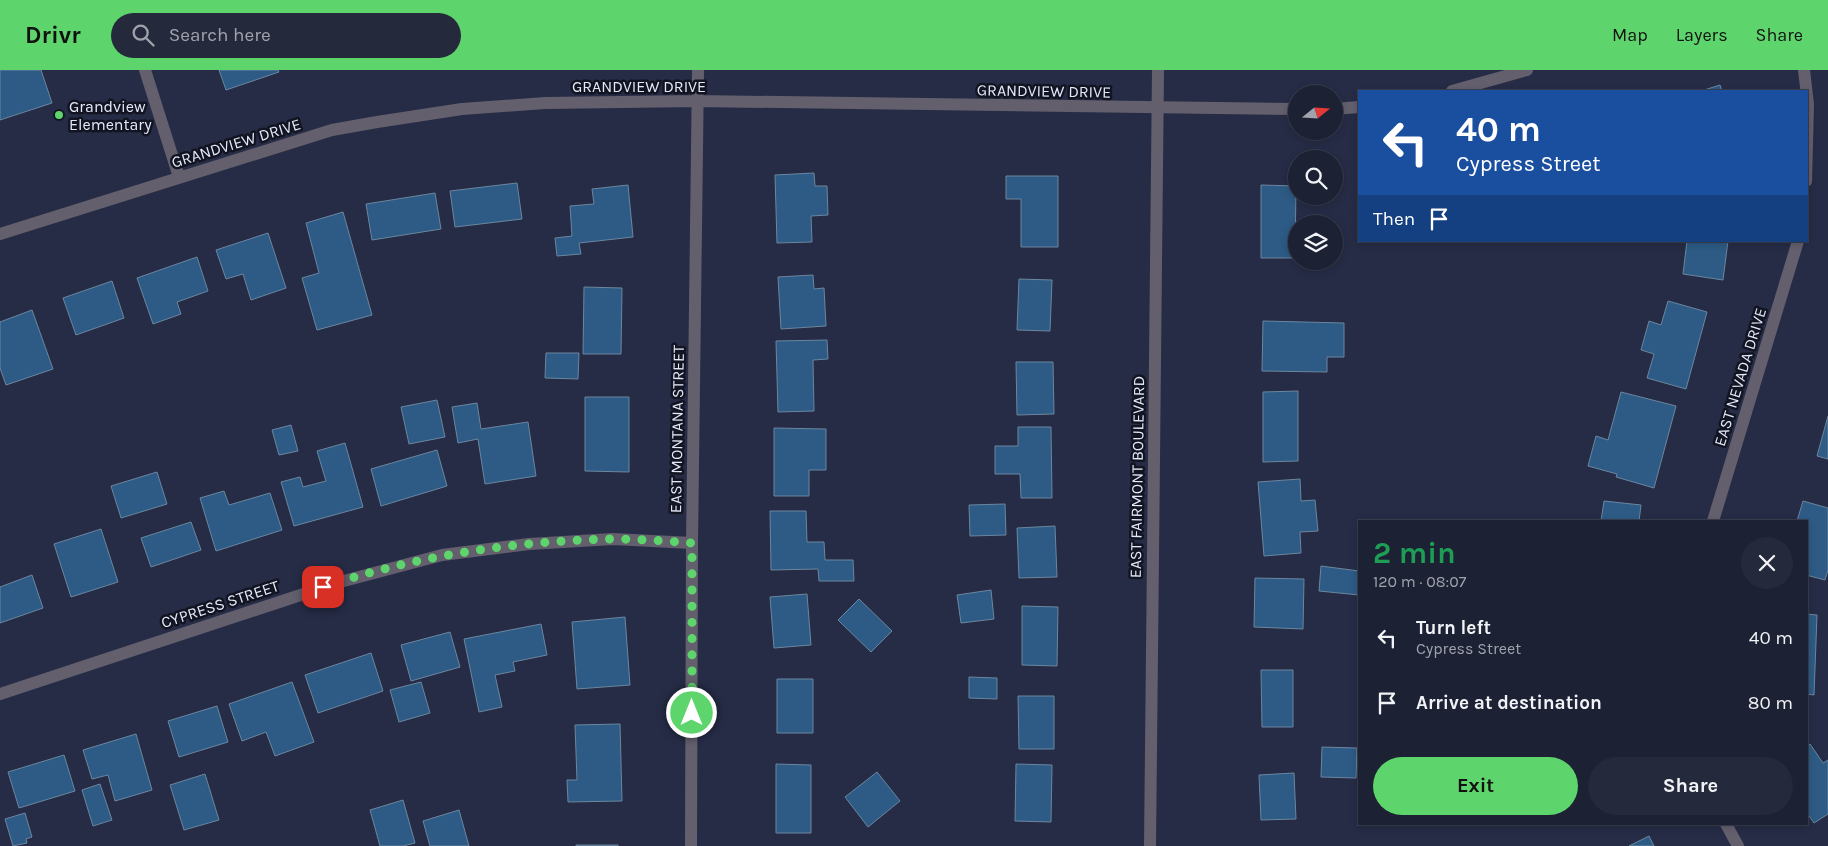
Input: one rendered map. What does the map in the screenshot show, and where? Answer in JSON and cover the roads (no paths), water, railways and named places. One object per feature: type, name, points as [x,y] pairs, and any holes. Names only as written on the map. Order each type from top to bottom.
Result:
[{"type":"street","points":[[145,70],[179,177]]},
{"type":"street","name":"EAST MONTANA STREET","points":[[691,846],[692,543],[698,70]]},
{"type":"street","name":"EAST FAIRMONT BOULEVARD","points":[[1150,846],[1158,70]]},
{"type":"street","points":[[1456,90],[1527,70]]},
{"type":"street","points":[[1804,70],[1806,90]]},
{"type":"street","name":"GRANDVIEW DRIVE","points":[[0,234],[332,130],[462,109],[545,103],[697,102],[1288,109]]},
{"type":"street","points":[[1343,108],[1358,107]]},
{"type":"street","name":"EAST NEVADA DRIVE","points":[[1713,520],[1798,242]]},
{"type":"street","name":"CYPRESS STREET","points":[[0,694],[340,582],[442,555],[529,544],[612,539],[692,543]]},
{"type":"street","points":[[1727,825],[1738,846]]},
{"type":"place","name":"Grandview Elementary","points":[[59,115]]}]
